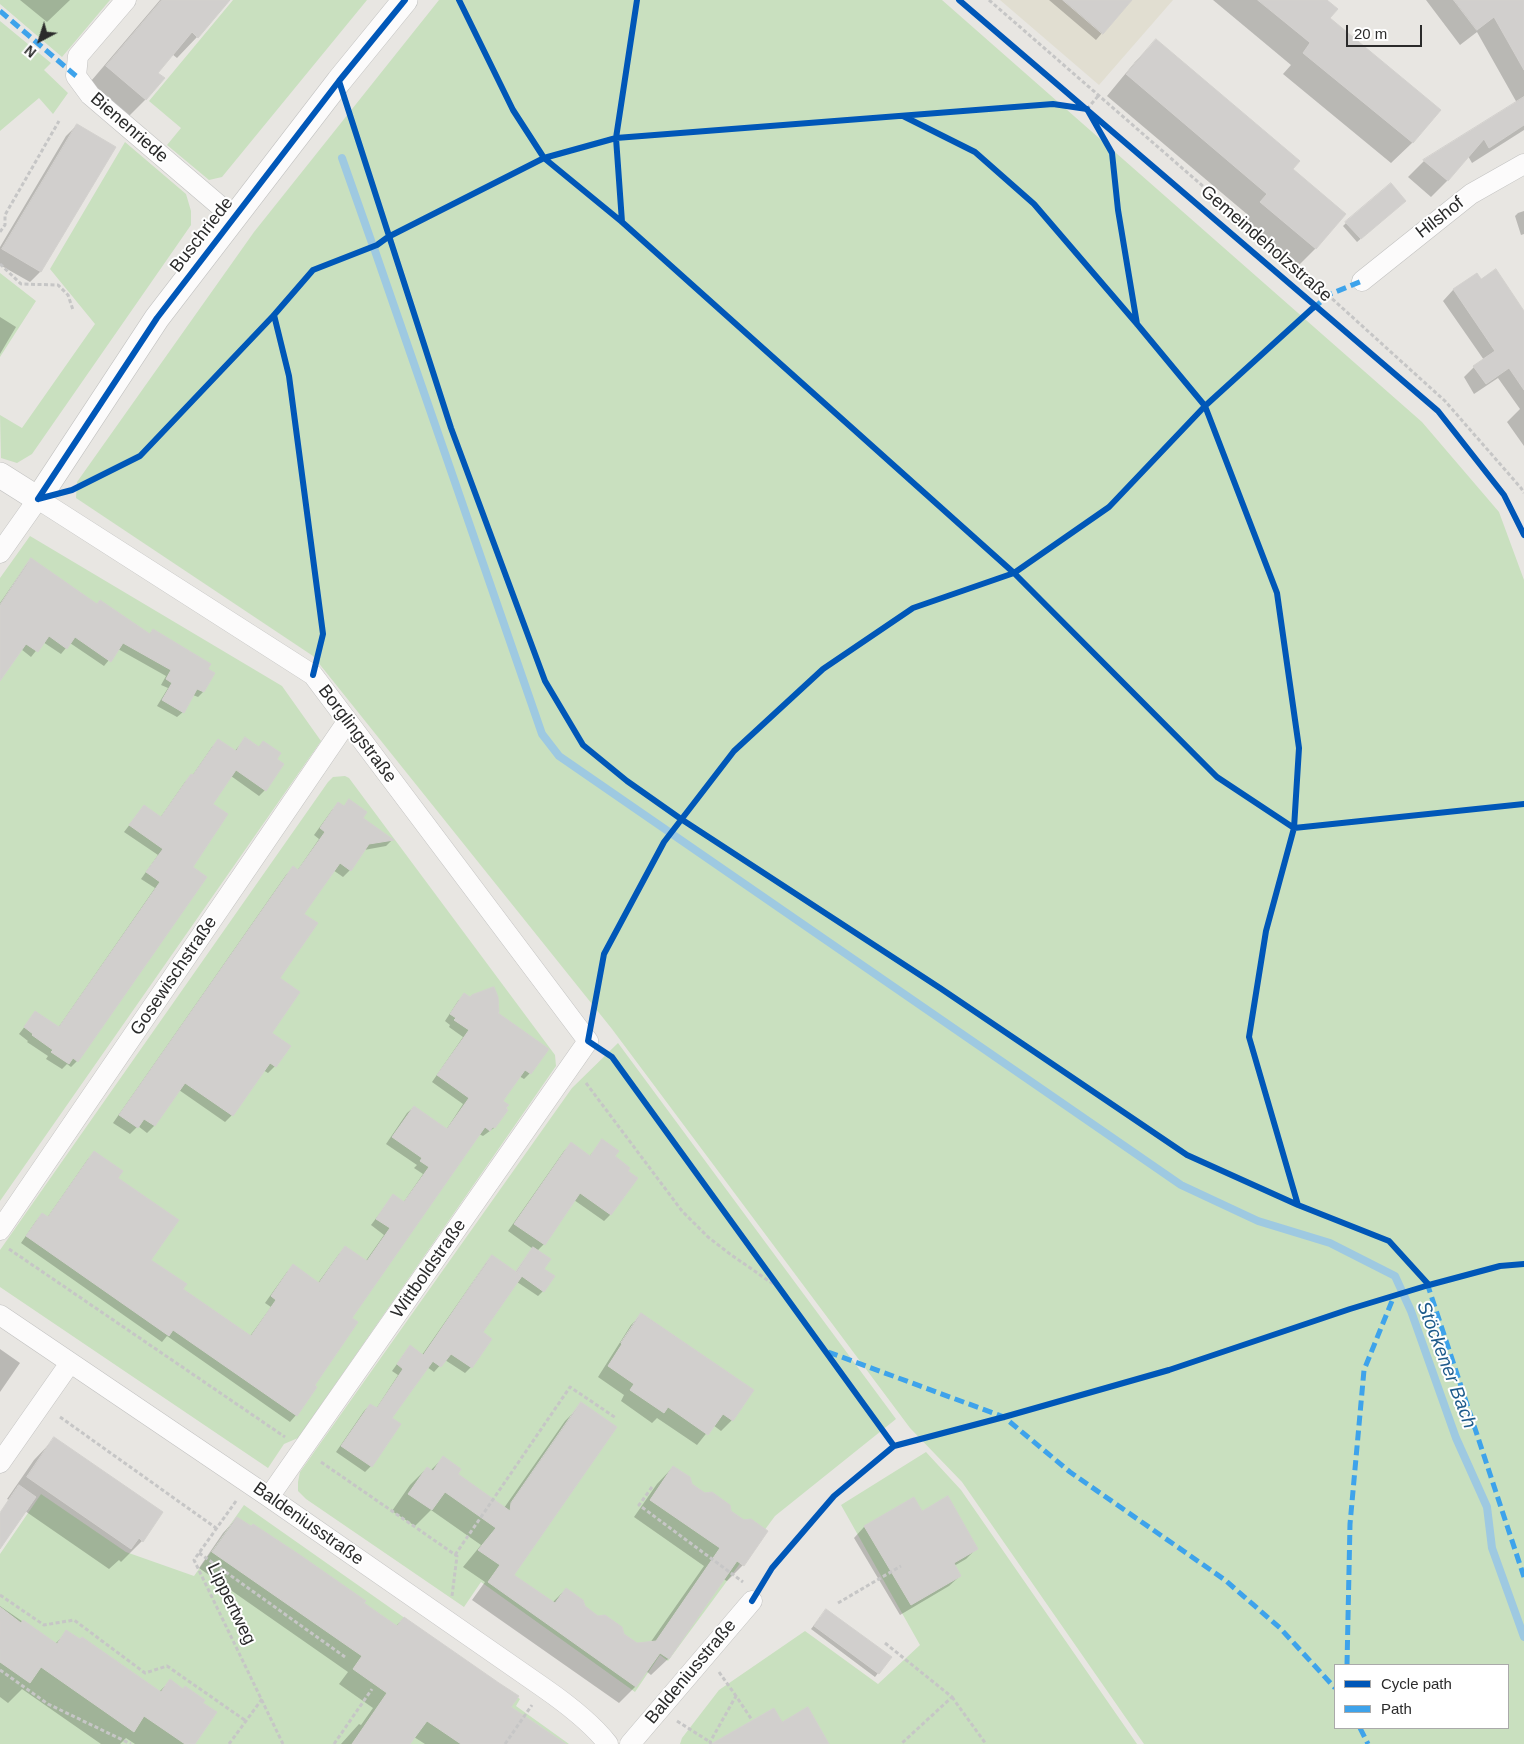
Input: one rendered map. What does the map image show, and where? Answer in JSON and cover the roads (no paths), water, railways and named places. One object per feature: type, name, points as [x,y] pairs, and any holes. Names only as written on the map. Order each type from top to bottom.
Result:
[{"type":"street","name":"Bienenriede","points":[[126,0],[78,56],[76,76],[90,96],[234,218]]},
{"type":"street","name":"Buschriede","points":[[0,553],[38,499],[157,318],[339,81],[405,0]]},
{"type":"street","name":"Hilshof","points":[[1362,281],[1471,194],[1524,164]]},
{"type":"street","name":"Borglingstraße","points":[[0,475],[312,675],[588,1041]]},
{"type":"street","name":"Gosewischstraße","points":[[0,1230],[347,722]]},
{"type":"street","name":"Wittboldstraße","points":[[269,1498],[588,1041]]},
{"type":"street","name":"Baldeniusstraße","points":[[0,1314],[544,1688],[569,1706],[603,1736],[608,1744]]},
{"type":"street","points":[[0,1463],[70,1363]]},
{"type":"street","name":"Baldeniusstraße","points":[[630,1744],[751,1594]]},
{"type":"waterway","name":"Stöckener Bach","points":[[342,158],[373,246]]},
{"type":"waterway","name":"Stöckener Bach","points":[[374,248],[542,734],[559,756],[1181,1185],[1258,1221],[1330,1243],[1395,1276],[1411,1311],[1456,1438],[1487,1507],[1492,1548],[1524,1637]]}]
